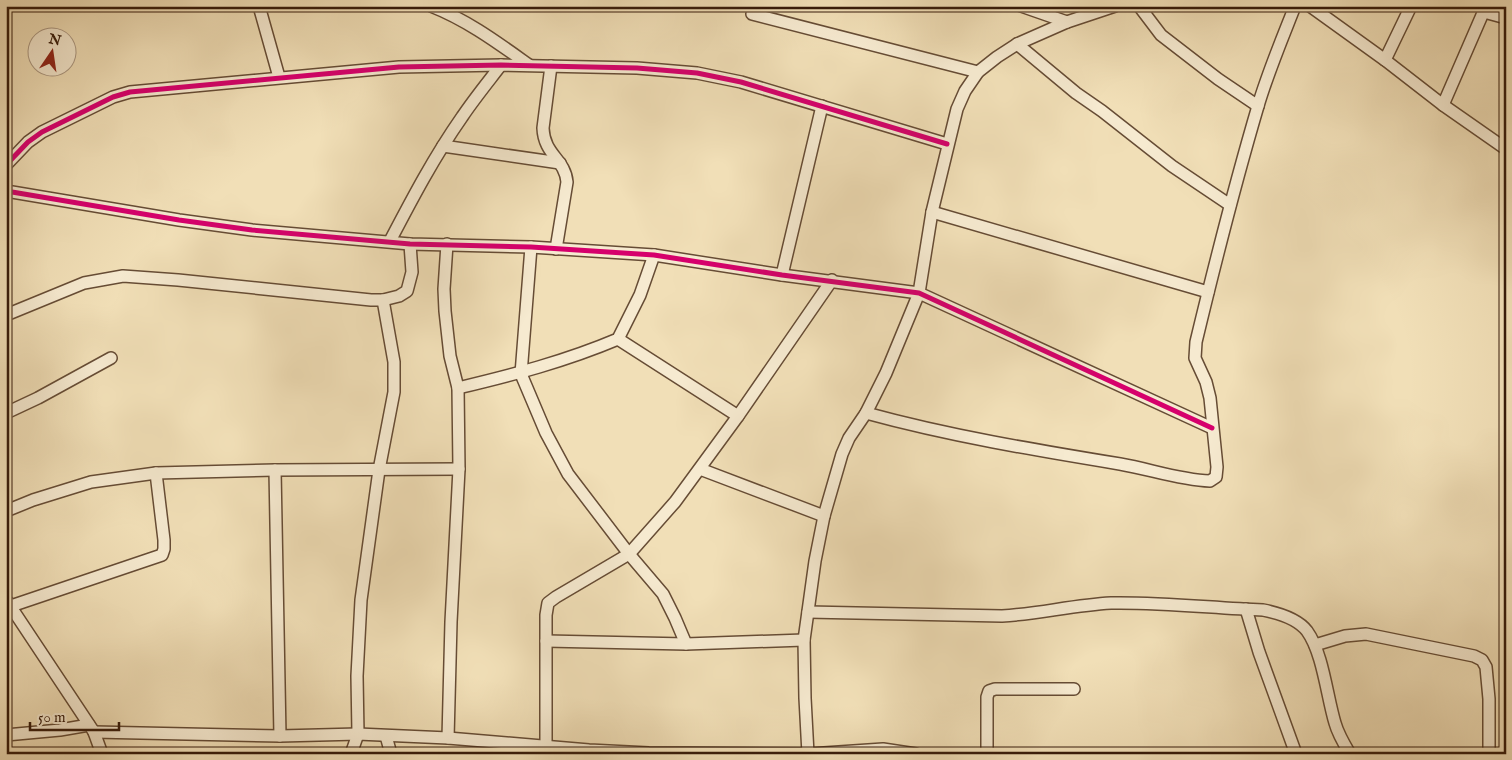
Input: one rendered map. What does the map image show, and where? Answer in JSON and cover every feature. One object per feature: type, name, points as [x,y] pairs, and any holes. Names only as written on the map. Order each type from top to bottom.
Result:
[{"type":"street","points":[[259,6],[279,77]]},
{"type":"street","points":[[431,6],[484,33],[529,65]]},
{"type":"street","points":[[1021,6],[1067,22]]},
{"type":"street","points":[[807,754],[804,640],[815,561],[824,516],[842,454],[849,438],[866,413],[886,373],[919,293],[932,212],[947,144],[965,90],[978,72],[1017,44],[1067,22],[1115,6]]},
{"type":"street","points":[[1138,6],[1162,35],[1258,106]]},
{"type":"street","points":[[866,413],[917,427],[1140,468],[1175,477],[1210,481],[1216,477],[1217,467],[1210,398],[1206,382],[1195,358],[1196,342],[1230,205],[1258,106],[1295,6]]},
{"type":"street","points":[[1310,6],[1443,105],[1505,146]]},
{"type":"street","points":[[1385,60],[1411,6]]},
{"type":"street","points":[[1443,105],[1485,9],[1506,18]]},
{"type":"street","points":[[752,14],[978,72]]},
{"type":"street","points":[[1017,44],[1076,93],[1172,166],[1230,205]]},
{"type":"street","points":[[390,241],[443,146],[501,64]]},
{"type":"street","points":[[6,165],[28,142],[42,132],[113,97],[130,92],[399,67],[501,64],[637,68],[697,73],[741,82],[947,144]]},
{"type":"street","points":[[551,66],[543,137],[546,145],[566,171],[567,182],[556,249]]},
{"type":"street","points":[[782,275],[822,106]]},
{"type":"street","points":[[443,146],[560,164]]},
{"type":"street","points":[[6,191],[179,220],[252,230],[410,244],[531,247],[654,255],[782,275],[832,280],[919,293],[1212,428]]},
{"type":"street","points":[[932,212],[1208,292]]},
{"type":"street","points":[[6,315],[84,283],[123,276],[343,298],[383,300],[399,296],[406,291],[412,272],[410,244]]},
{"type":"street","points":[[447,244],[444,289],[450,356],[458,388],[459,469],[448,738]]},
{"type":"street","points":[[531,247],[521,374],[546,433],[564,468],[629,554],[663,594],[686,644]]},
{"type":"street","points":[[458,388],[521,374],[585,353],[618,339],[640,295],[654,255]]},
{"type":"street","points":[[546,750],[546,615],[548,603],[629,554],[675,502],[738,416],[832,280]]},
{"type":"street","points":[[351,754],[358,734],[357,676],[361,600],[379,470],[394,392],[394,362],[383,300]]},
{"type":"street","points":[[618,339],[738,416]]},
{"type":"street","points":[[6,413],[38,398],[111,358]]},
{"type":"street","points":[[6,511],[33,500],[91,482],[156,473],[459,469]]},
{"type":"street","points":[[700,469],[824,516]]},
{"type":"street","points":[[275,470],[280,736]]},
{"type":"street","points":[[102,754],[92,729],[8,603],[162,555],[164,540],[156,473]]},
{"type":"street","points":[[808,612],[1002,616],[1032,614],[1096,604],[1154,603],[1268,611],[1289,618],[1303,627],[1315,646],[1335,725],[1350,754]]},
{"type":"street","points":[[1246,609],[1259,652],[1296,754]]},
{"type":"street","points":[[1315,646],[1345,636],[1366,634],[1474,656],[1482,660],[1486,667],[1489,699],[1489,754]]},
{"type":"street","points":[[546,641],[686,644],[804,640]]},
{"type":"street","points":[[986,754],[987,697],[989,691],[995,689],[1074,689]]},
{"type":"street","points":[[6,735],[92,729],[280,736],[358,734],[448,738],[546,750],[807,754],[883,749],[916,754]]},
{"type":"street","points":[[386,736],[391,754]]},
{"type":"cycle path","points":[[6,165],[28,142],[42,132],[113,97],[130,92],[399,67],[501,65],[637,68],[697,73],[741,82],[947,144]]},
{"type":"cycle path","points":[[6,191],[179,220],[252,230],[410,244],[531,247],[654,255],[782,275],[919,293],[1212,428]]}]
